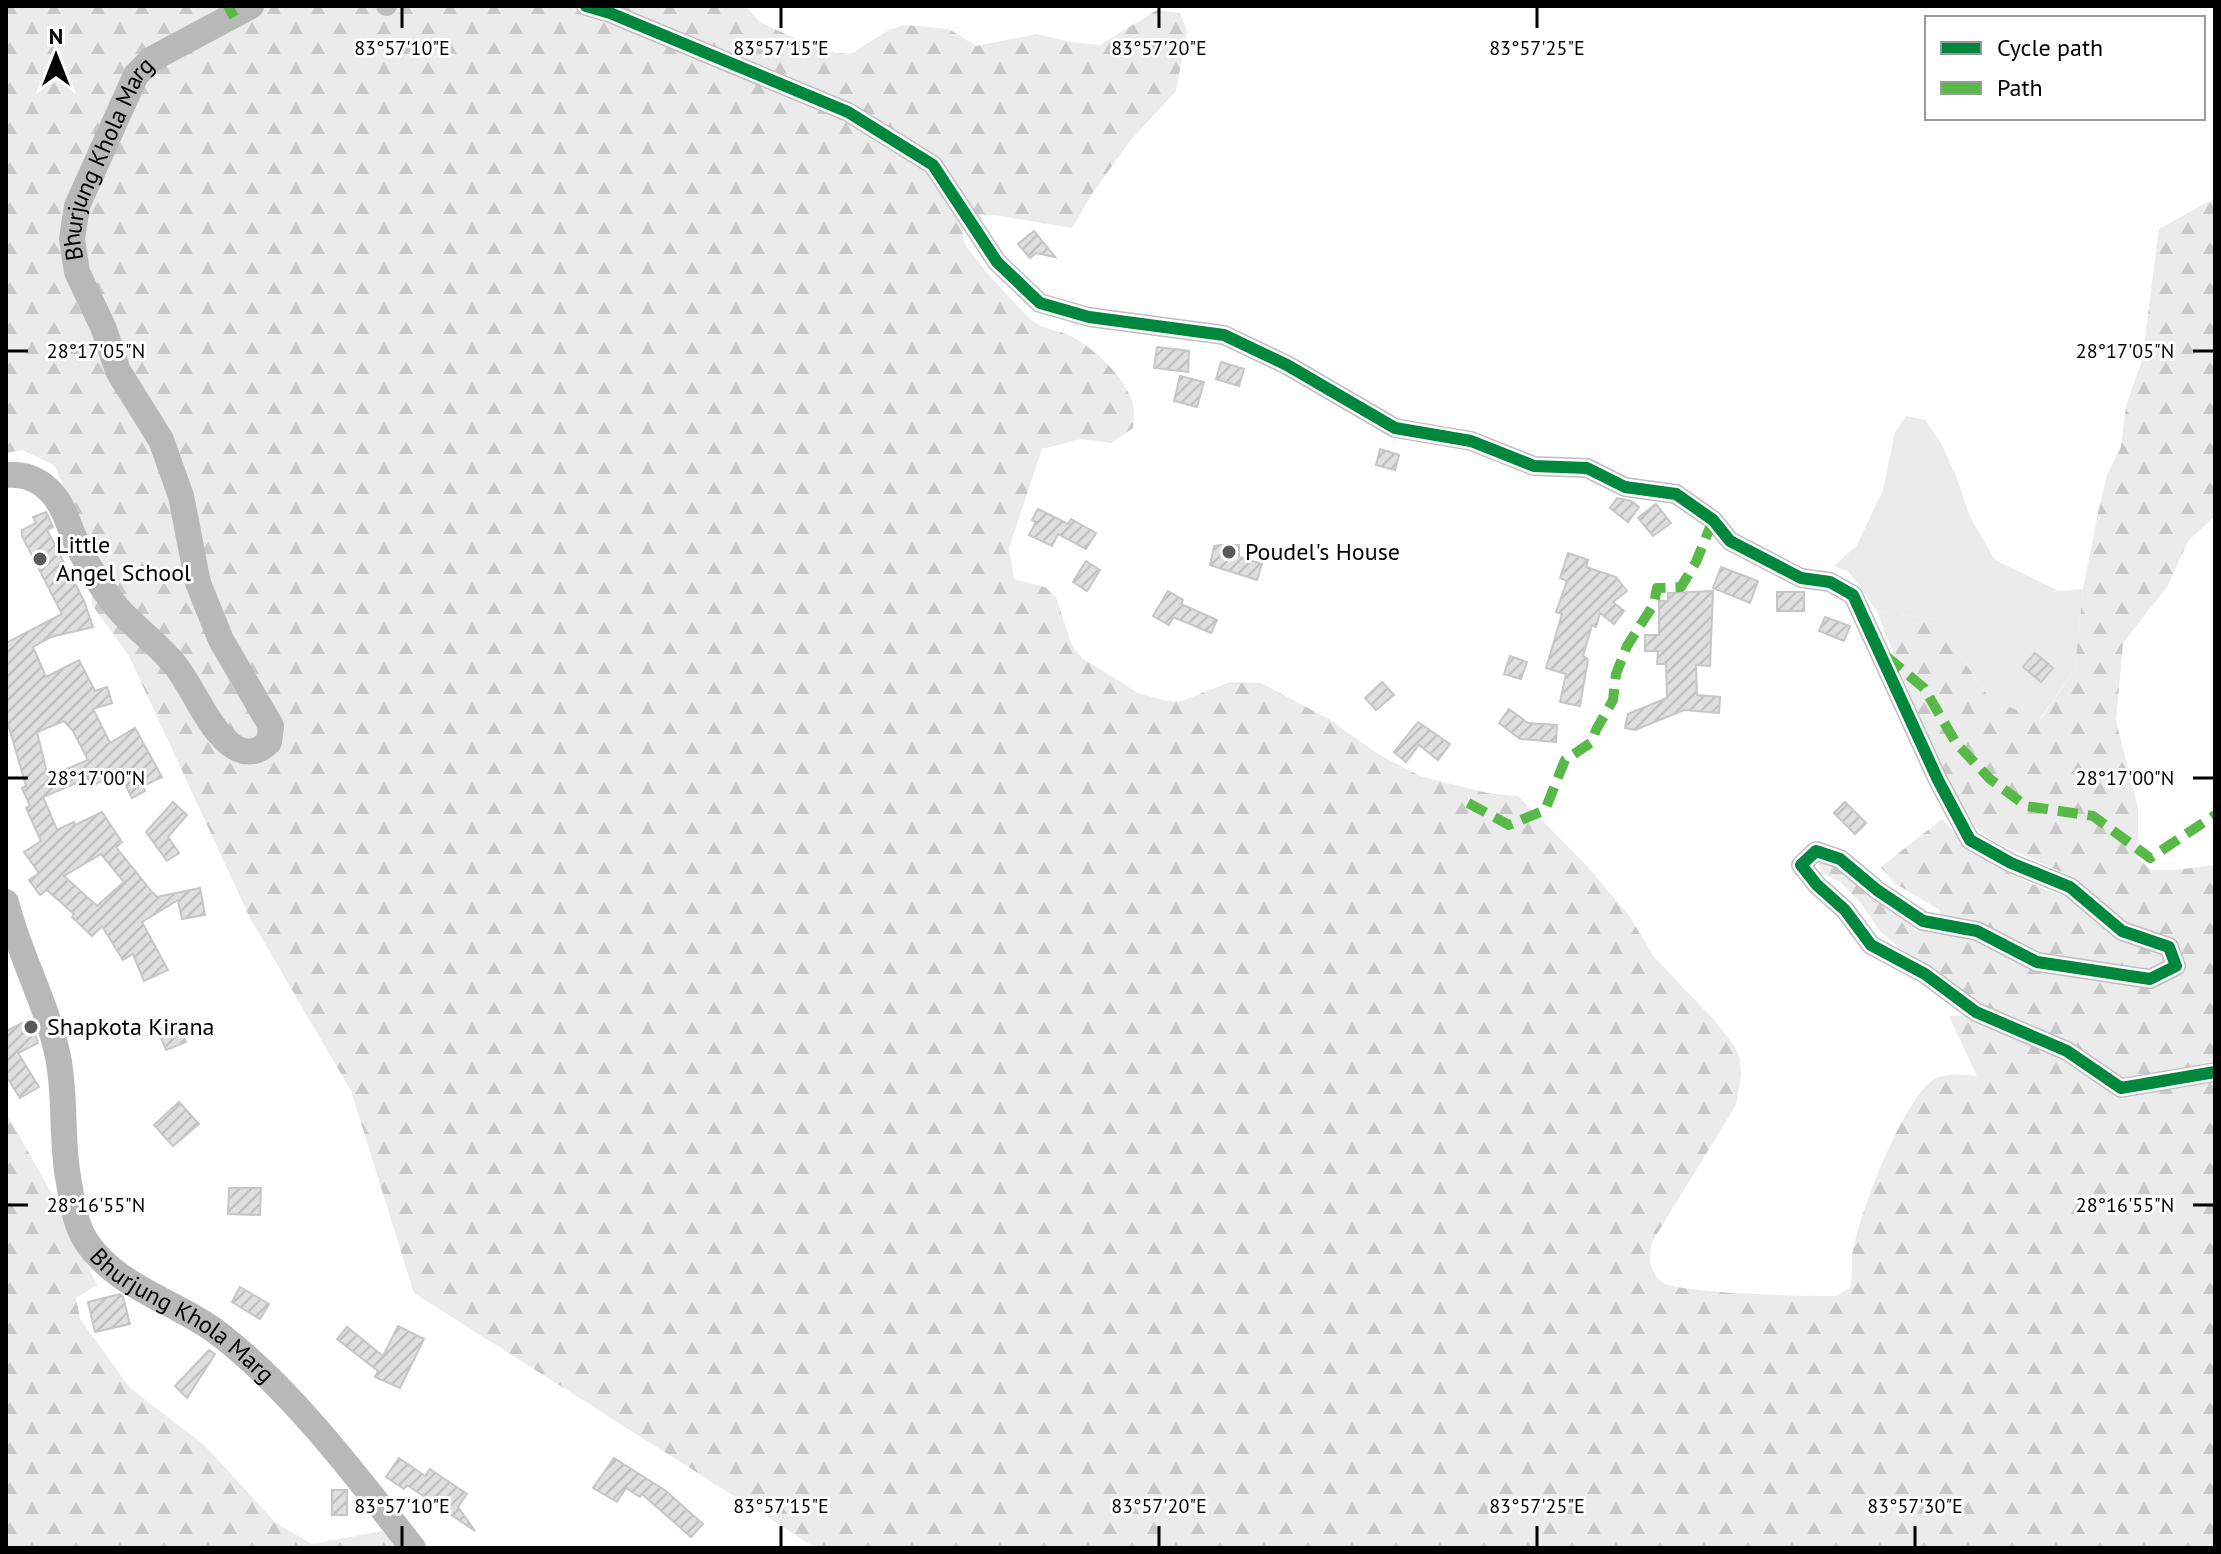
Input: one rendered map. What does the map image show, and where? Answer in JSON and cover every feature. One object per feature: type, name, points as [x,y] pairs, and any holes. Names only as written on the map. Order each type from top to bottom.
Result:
[{"type":"main road","name":"Bhurjung Khola Marg","points":[[6,475],[24,475],[35,479],[52,493],[79,550],[103,587],[121,612],[176,666],[203,712],[233,747],[254,752],[263,748],[269,742],[271,726],[221,640],[198,583],[181,496],[171,463],[161,440],[118,371],[104,329],[77,272],[72,239],[77,206],[136,75],[152,59],[251,6]]},
{"type":"main road","name":"Bhurjung Khola Marg","points":[[6,902],[58,1058],[64,1156],[76,1219],[84,1238],[114,1272],[221,1335],[264,1373],[344,1463],[413,1548]]},
{"type":"street","points":[[586,6],[610,13],[848,112],[933,165],[997,262],[1040,303],[1089,317],[1224,335],[1287,365],[1395,428],[1471,441],[1534,466],[1587,468],[1625,487],[1676,494],[1713,520],[1730,541],[1801,578],[1830,582],[1853,595],[1938,780],[1970,840],[2011,863],[2070,887],[2122,931],[2169,947],[2176,966],[2150,979],[2037,962],[1977,931],[1923,921],[1877,890],[1840,859],[1816,851],[1801,865],[1817,885],[1845,910],[1871,945],[1925,974],[1976,1012],[2067,1051],[2121,1088],[2215,1072]]},
{"type":"green space","points":[[6,6],[745,6],[760,22],[792,37],[837,53],[851,54],[889,30],[904,25],[949,29],[976,46],[1037,34],[1100,45],[1157,10],[1180,13],[1187,31],[1176,91],[1130,141],[1072,228],[995,215],[963,216],[967,247],[997,284],[1037,324],[1066,334],[1094,352],[1120,379],[1133,406],[1133,428],[1111,443],[1081,439],[1042,449],[1009,548],[1014,579],[1045,587],[1056,597],[1072,646],[1082,658],[1138,693],[1167,701],[1182,701],[1230,682],[1261,683],[1329,719],[1378,754],[1420,776],[1487,793],[1518,796],[1588,867],[1630,917],[1654,957],[1714,1020],[1734,1045],[1740,1059],[1736,1105],[1652,1242],[1650,1253],[1652,1269],[1662,1282],[1717,1292],[1836,1296],[1850,1288],[1855,1241],[1871,1190],[1909,1109],[1935,1079],[1950,1075],[1977,1076],[1949,1016],[1965,1015],[1906,953],[1880,931],[1860,902],[1840,882],[1822,873],[1818,864],[1820,860],[1841,865],[1892,912],[1939,918],[1940,910],[1894,883],[1881,867],[1942,819],[1969,846],[1999,867],[2032,884],[2068,897],[2070,876],[1995,842],[1976,828],[1952,789],[1915,709],[1877,611],[1934,619],[1991,700],[2041,719],[2075,669],[2083,589],[2098,513],[2107,475],[2121,447],[2126,406],[2142,360],[2159,229],[2215,198],[2215,516],[2188,541],[2167,587],[2123,643],[2116,721],[2138,808],[2138,858],[2151,870],[2215,865],[2215,1548],[816,1548],[414,1293],[351,1091],[250,918],[129,656],[92,605],[91,547],[54,465],[22,450],[6,453]]},
{"type":"green space","points":[[1906,416],[1925,420],[1941,443],[1970,517],[1995,560],[2059,591],[2083,589],[2075,669],[2040,719],[1991,700],[1934,619],[1877,611],[1848,571],[1834,566],[1857,545],[1883,490],[1895,432]]},
{"type":"green space","points":[[6,1112],[53,1196],[97,1285],[76,1298],[80,1319],[130,1388],[204,1445],[276,1523],[312,1544],[383,1531],[397,1548],[6,1548]]},
{"type":"building","points":[[1034,231],[1055,257],[1036,253],[1030,258],[1018,244]]},
{"type":"building","points":[[1157,347],[1189,351],[1188,372],[1154,368]]},
{"type":"building","points":[[1221,362],[1244,369],[1239,386],[1216,379]]},
{"type":"building","points":[[1180,376],[1204,382],[1197,407],[1174,401]]},
{"type":"building","points":[[1380,449],[1399,455],[1395,470],[1376,465]]},
{"type":"building","points":[[1617,498],[1631,501],[1639,507],[1628,522],[1610,508]]},
{"type":"building","points":[[1656,504],[1671,523],[1653,536],[1638,518]]},
{"type":"building","points":[[1038,509],[1068,524],[1071,519],[1096,533],[1086,549],[1058,534],[1052,546],[1029,535]]},
{"type":"building","points":[[46,512],[53,527],[47,530],[84,601],[93,627],[51,637],[33,647],[46,677],[79,660],[95,691],[107,687],[112,703],[93,709],[110,743],[135,728],[162,777],[143,786],[145,791],[132,798],[120,773],[91,786],[88,778],[43,797],[57,830],[102,812],[122,842],[116,847],[157,897],[200,888],[205,915],[182,919],[178,900],[142,922],[168,970],[144,981],[133,954],[123,960],[102,926],[92,936],[72,917],[74,914],[47,890],[40,895],[29,880],[39,873],[24,852],[41,841],[26,808],[30,806],[22,788],[26,786],[6,717],[6,643],[62,614],[22,536],[22,530],[36,523],[33,517]],"holes":[[[64,721],[73,731],[88,760],[48,777],[37,732]],[[101,854],[124,882],[97,906],[64,876]]]},
{"type":"building","points":[[1239,545],[1239,557],[1262,564],[1257,580],[1210,565],[1214,546]]},
{"type":"building","points":[[1568,553],[1588,560],[1586,567],[1616,577],[1627,591],[1613,602],[1624,611],[1614,624],[1600,613],[1596,627],[1592,625],[1583,656],[1588,659],[1580,706],[1560,702],[1566,674],[1546,668],[1562,614],[1556,612],[1567,581],[1560,578]]},
{"type":"building","points":[[1086,561],[1100,570],[1087,591],[1073,582]]},
{"type":"building","points":[[1721,567],[1758,581],[1750,603],[1713,588]]},
{"type":"building","points":[[1168,591],[1183,600],[1181,604],[1217,620],[1211,633],[1173,617],[1169,625],[1153,616]]},
{"type":"building","points":[[1713,591],[1710,666],[1696,665],[1697,695],[1720,697],[1719,713],[1684,710],[1635,730],[1625,728],[1628,714],[1667,698],[1666,664],[1657,664],[1658,651],[1645,651],[1645,635],[1659,635],[1659,601],[1668,601],[1668,593]]},
{"type":"building","points":[[1777,592],[1804,592],[1804,611],[1777,611]]},
{"type":"building","points":[[1825,617],[1850,626],[1844,641],[1819,631]]},
{"type":"building","points":[[2035,653],[2053,668],[2041,682],[2023,667]]},
{"type":"building","points":[[1510,656],[1527,662],[1521,679],[1504,674]]},
{"type":"building","points":[[1382,682],[1394,695],[1376,710],[1365,698]]},
{"type":"building","points":[[1509,709],[1528,723],[1557,725],[1556,742],[1520,739],[1499,723]]},
{"type":"building","points":[[1418,722],[1450,744],[1438,760],[1419,745],[1406,762],[1394,752]]},
{"type":"building","points":[[173,802],[187,815],[168,837],[179,853],[167,861],[146,832]]},
{"type":"building","points":[[1845,802],[1866,823],[1855,834],[1834,813]]},
{"type":"building","points":[[30,1019],[38,1043],[18,1053],[39,1087],[20,1098],[6,1076],[6,1031]]},
{"type":"building","points":[[178,1022],[186,1042],[166,1050],[158,1030]]},
{"type":"building","points":[[179,1102],[199,1124],[173,1146],[154,1125]]},
{"type":"building","points":[[229,1188],[261,1188],[260,1215],[228,1214]]},
{"type":"building","points":[[240,1287],[269,1304],[260,1319],[232,1302]]},
{"type":"building","points":[[120,1294],[130,1324],[95,1332],[88,1302]]},
{"type":"building","points":[[398,1326],[424,1339],[400,1388],[375,1377],[378,1371],[337,1339],[347,1327],[383,1356]]},
{"type":"building","points":[[209,1350],[215,1354],[187,1398],[175,1386]]},
{"type":"building","points":[[399,1458],[425,1476],[430,1469],[467,1494],[458,1507],[475,1531],[407,1485],[404,1489],[386,1477]]},
{"type":"building","points":[[614,1458],[666,1491],[703,1524],[691,1537],[642,1494],[640,1497],[626,1488],[617,1502],[593,1488]]},
{"type":"building","points":[[332,1490],[347,1490],[347,1515],[332,1515]]},
{"type":"marked path","points":[[228,6],[234,17]]},
{"type":"marked path","points":[[1468,803],[1509,825],[1545,810],[1565,760],[1592,742],[1613,700],[1616,674],[1627,646],[1654,604],[1657,588],[1681,587],[1696,562],[1713,520]]},
{"type":"marked path","points":[[1886,656],[1924,688],[1956,743],[1990,779],[2026,806],[2093,816],[2150,858],[2215,815]]},
{"type":"cycle path","points":[[586,6],[610,13],[848,112],[933,165],[997,262],[1040,303],[1089,317],[1224,335],[1287,365],[1395,428],[1471,441],[1534,466],[1587,468],[1625,487],[1676,494],[1713,520],[1730,541],[1801,578],[1830,582],[1853,595],[1938,780],[1970,840],[2011,863],[2070,887],[2122,931],[2169,947],[2176,966],[2150,979],[2037,962],[1977,931],[1923,921],[1877,890],[1840,859],[1816,851],[1801,865],[1817,885],[1845,910],[1871,945],[1925,974],[1976,1012],[2067,1051],[2121,1088],[2215,1072]]},
{"type":"place","name":"Poudel's House","points":[[1229,552]]},
{"type":"place","name":"Little Angel School","points":[[40,559]]},
{"type":"place","name":"Shapkota Kirana","points":[[31,1027]]}]
